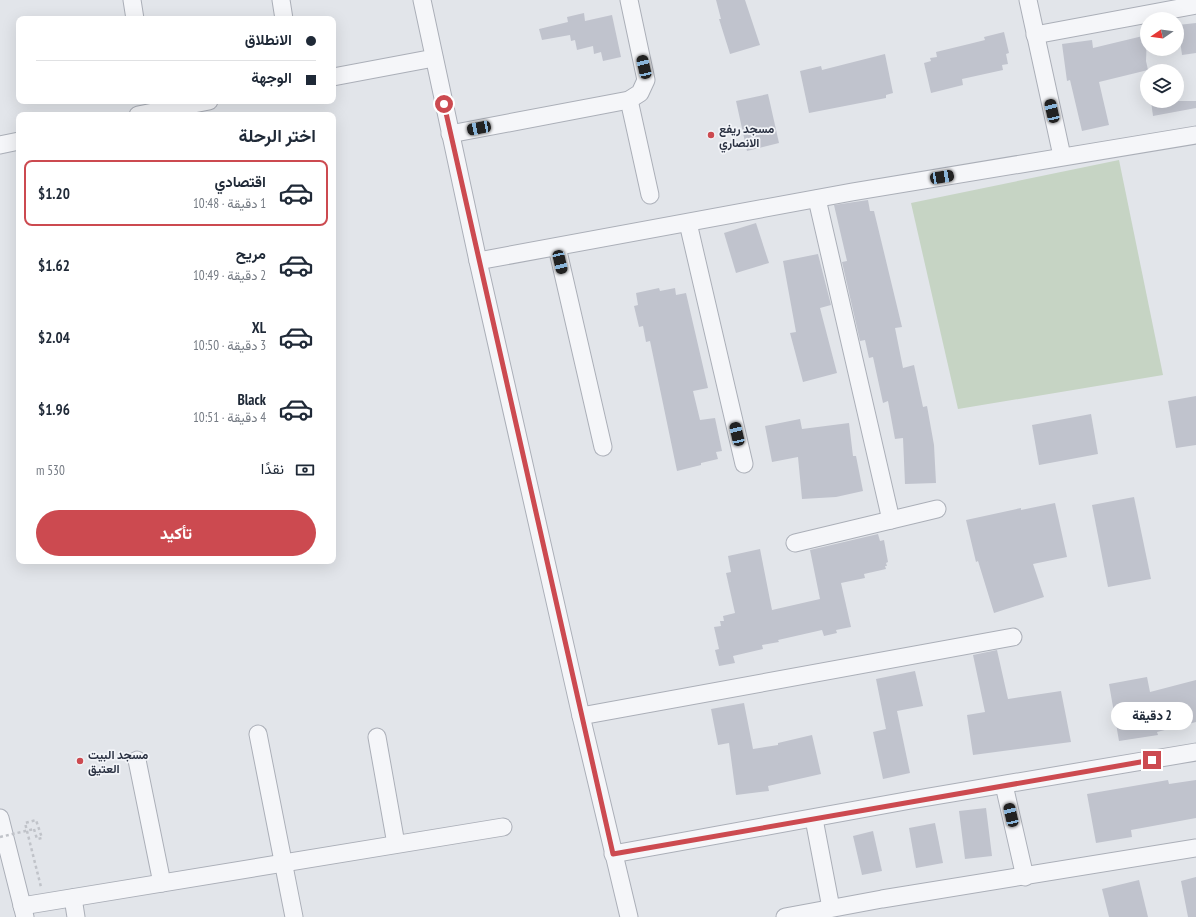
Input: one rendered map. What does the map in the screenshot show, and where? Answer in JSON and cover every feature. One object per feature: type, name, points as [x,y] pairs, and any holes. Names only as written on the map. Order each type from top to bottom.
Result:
[{"type":"street","points":[[132,0],[135,16]]},
{"type":"street","points":[[281,0],[284,16]]},
{"type":"street","points":[[422,0],[478,261],[581,716],[629,917]]},
{"type":"street","points":[[450,134],[629,100],[640,92],[646,80],[629,0]]},
{"type":"street","points":[[1028,0],[1062,156]]},
{"type":"street","points":[[1035,35],[1196,5]]},
{"type":"street","points":[[336,76],[434,58]]},
{"type":"street","points":[[629,100],[650,195]]},
{"type":"street","points":[[147,109],[186,104]]},
{"type":"street","points":[[478,261],[1062,156],[1196,135]]},
{"type":"street","points":[[0,145],[16,142]]},
{"type":"street","points":[[817,199],[891,520]]},
{"type":"street","points":[[688,223],[744,464]]},
{"type":"street","points":[[557,247],[603,447]]},
{"type":"street","points":[[795,542],[937,509]]},
{"type":"street","points":[[581,716],[1013,637]]},
{"type":"street","points":[[258,734],[294,917]]},
{"type":"street","points":[[377,737],[396,844]]},
{"type":"street","points":[[613,854],[1196,752]]},
{"type":"street","points":[[137,760],[162,883]]},
{"type":"street","points":[[1004,785],[1025,877]]},
{"type":"street","points":[[0,818],[24,912],[44,902],[502,827]]},
{"type":"street","points":[[814,819],[831,908]]},
{"type":"street","points":[[785,917],[831,908],[1196,848]]},
{"type":"street","points":[[73,898],[76,917]]},
{"type":"path","points":[[0,838],[34,829],[37,839],[42,838],[36,820],[25,823],[44,902]]},
{"type":"green space","points":[[1119,160],[1163,375],[958,409],[911,203]]},
{"type":"building","points":[[716,0],[745,0],[760,45],[730,54],[719,19],[721,19]]},
{"type":"building","points":[[584,13],[585,21],[612,15],[621,57],[603,61],[601,52],[594,54],[593,46],[577,50],[575,40],[571,41],[570,35],[542,40],[539,29],[568,22],[567,17]]},
{"type":"building","points":[[1196,23],[1196,53],[1184,55],[1184,24]]},
{"type":"building","points":[[1004,32],[1009,53],[1006,54],[1008,64],[1002,65],[1003,70],[962,79],[963,85],[931,93],[924,63],[931,61],[930,58],[937,57],[936,52],[985,40],[984,37]]},
{"type":"building","points":[[1140,37],[1140,56],[1146,56],[1147,64],[1140,64],[1140,72],[1099,82],[1109,125],[1082,131],[1070,80],[1067,81],[1062,44],[1092,40],[1093,48]]},
{"type":"building","points":[[885,54],[893,93],[886,95],[886,98],[809,113],[800,71],[821,66],[822,70]]},
{"type":"building","points":[[768,94],[779,143],[747,151],[736,101]]},
{"type":"building","points":[[1184,101],[1196,101],[1196,108],[1153,116],[1152,108],[1184,108]]},
{"type":"building","points":[[868,200],[870,211],[874,211],[902,327],[895,328],[903,368],[914,365],[923,407],[927,406],[934,445],[936,483],[905,484],[903,438],[895,439],[888,401],[883,403],[873,357],[869,358],[865,340],[860,341],[842,262],[847,261],[834,205]]},
{"type":"building","points":[[756,223],[769,263],[736,273],[724,233]]},
{"type":"building","points":[[818,254],[831,305],[820,308],[837,373],[803,382],[790,333],[796,332],[783,261]]},
{"type":"building","points":[[659,288],[660,291],[675,288],[676,295],[686,293],[708,388],[693,391],[700,420],[715,418],[722,451],[716,452],[718,459],[677,471],[650,341],[646,342],[643,326],[639,327],[634,306],[638,305],[636,293]]},
{"type":"building","points":[[1196,396],[1196,445],[1176,448],[1168,401]]},
{"type":"building","points":[[1091,414],[1098,454],[1039,465],[1032,425]]},
{"type":"building","points":[[800,419],[802,429],[849,423],[853,456],[856,456],[863,491],[836,497],[802,499],[798,457],[772,462],[765,426]]},
{"type":"building","points":[[1134,497],[1151,579],[1108,587],[1092,505]]},
{"type":"building","points":[[1055,503],[1067,557],[1033,564],[1044,597],[994,613],[978,561],[976,562],[966,520],[1021,508],[1021,510]]},
{"type":"building","points":[[878,534],[880,541],[884,540],[888,562],[886,563],[887,566],[885,566],[886,569],[864,574],[865,578],[841,583],[851,627],[836,630],[837,633],[824,636],[822,630],[778,640],[779,642],[762,645],[763,649],[733,656],[735,663],[719,666],[715,650],[719,649],[714,627],[721,626],[720,621],[724,621],[723,616],[735,613],[726,573],[731,572],[728,556],[760,549],[772,610],[820,599],[810,550]]},
{"type":"building","points":[[997,650],[1008,699],[1061,691],[1071,742],[973,755],[967,715],[985,712],[973,655]]},
{"type":"building","points":[[915,671],[923,706],[897,711],[910,773],[883,779],[873,732],[886,729],[876,679]]},
{"type":"building","points":[[1147,677],[1150,692],[1196,680],[1196,722],[1157,732],[1158,735],[1119,741],[1109,684]]},
{"type":"building","points":[[744,703],[753,749],[778,745],[778,743],[812,735],[821,774],[768,786],[769,791],[736,795],[729,743],[718,745],[711,709]]},
{"type":"building","points":[[1168,780],[1169,784],[1196,780],[1196,818],[1131,830],[1132,837],[1096,843],[1087,794]]},
{"type":"building","points":[[986,808],[992,856],[965,859],[959,811]]},
{"type":"building","points":[[935,823],[943,863],[916,868],[909,828]]},
{"type":"building","points":[[873,831],[882,871],[862,875],[853,836]]},
{"type":"building","points":[[1196,877],[1196,917],[1188,917],[1181,881]]},
{"type":"building","points":[[1139,880],[1148,917],[1109,917],[1102,889]]},
{"type":"place","name":"مسجد ريفع الانصاري","points":[[711,135]]},
{"type":"place","name":"مسجد البيت العتيق","points":[[80,761]]},
{"type":"route","points":[[444,104],[478,261],[613,854],[911,800],[1152,760]]}]
